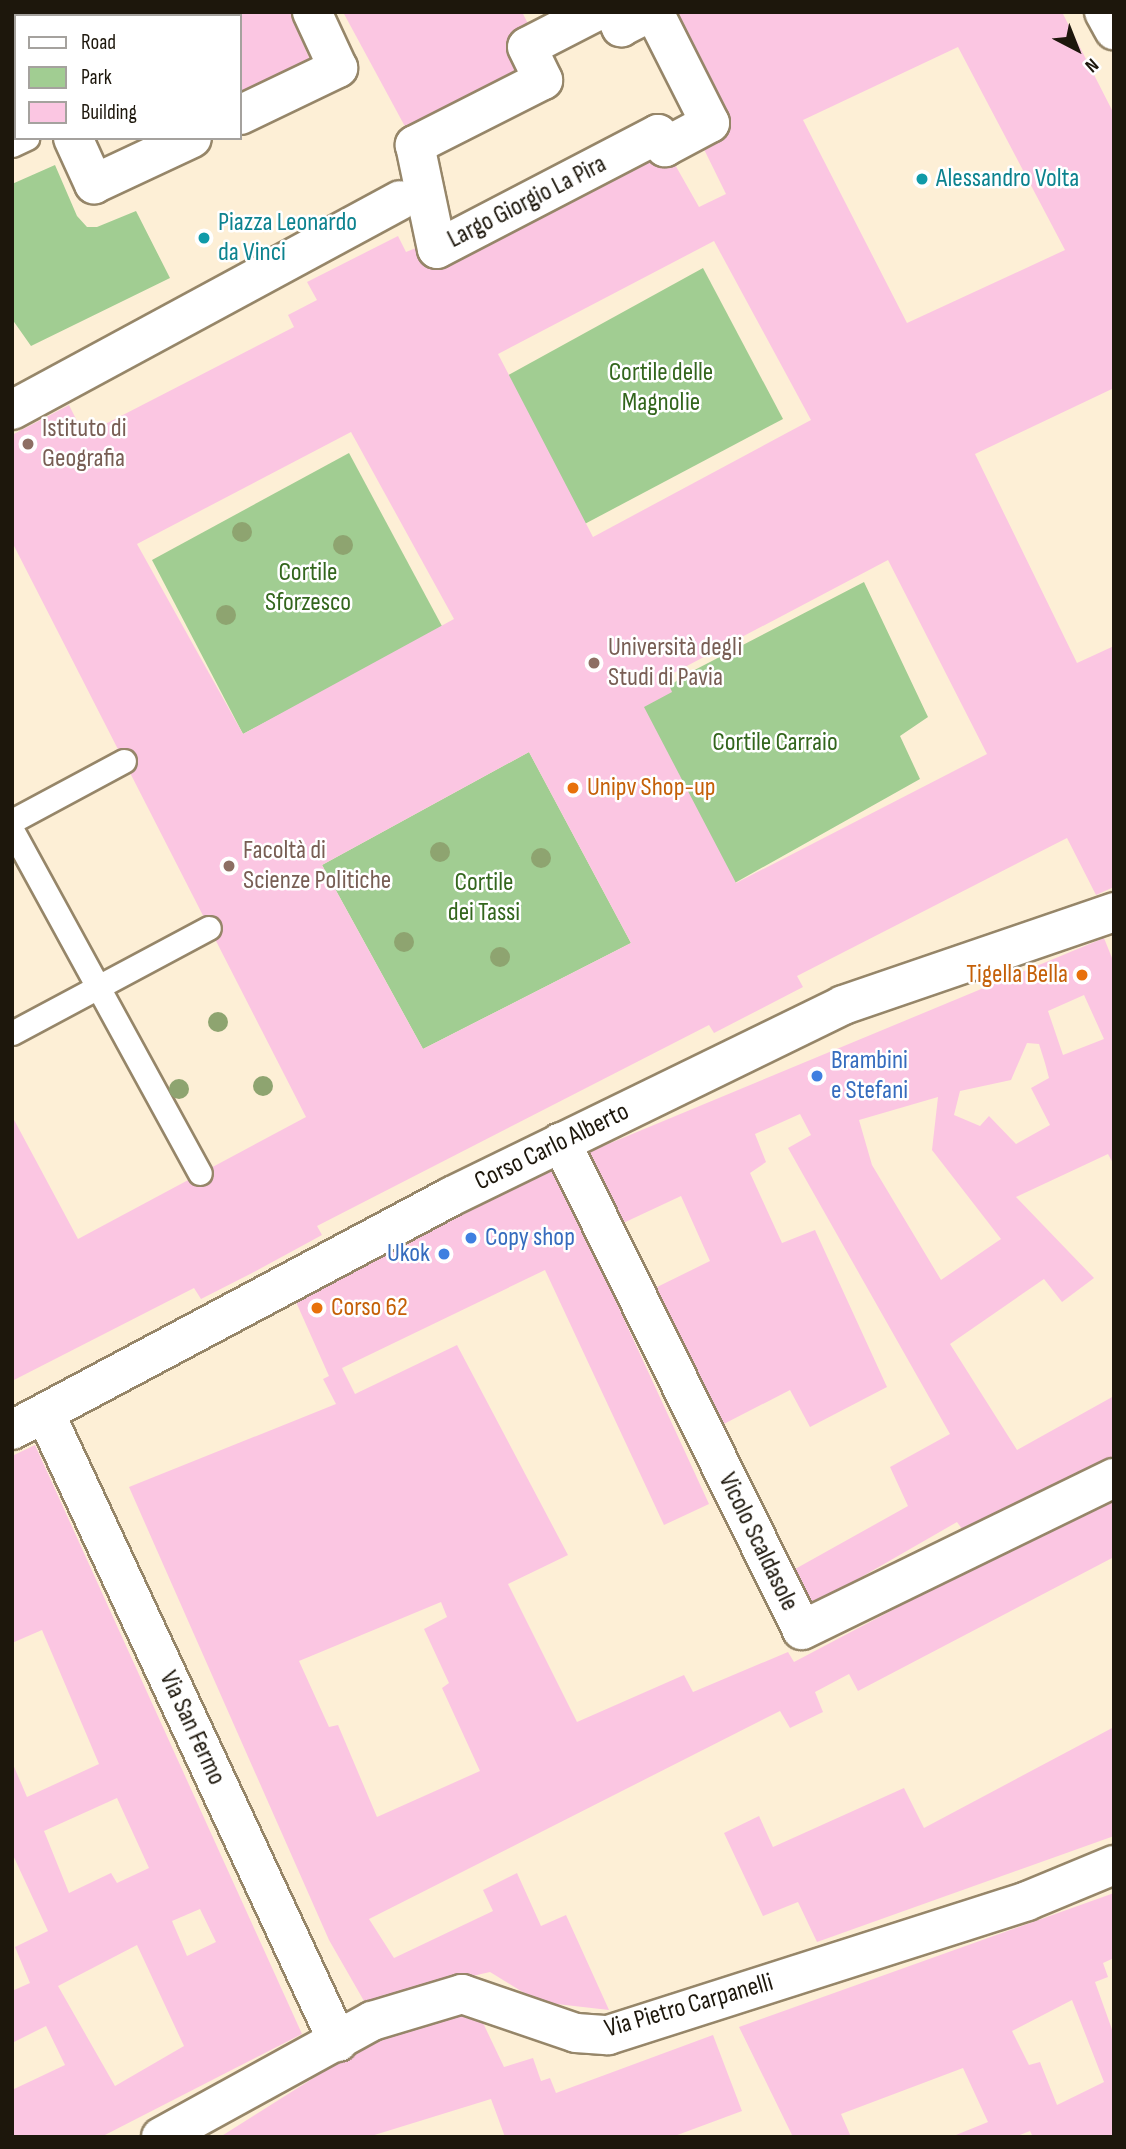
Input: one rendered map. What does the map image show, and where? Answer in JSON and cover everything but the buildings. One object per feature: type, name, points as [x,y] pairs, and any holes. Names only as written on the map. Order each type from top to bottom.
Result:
[{"type":"street","points":[[242,114],[338,68],[312,12]]},
{"type":"street","name":"Largo Giorgio La Pira","points":[[594,12],[527,47],[543,80],[415,145],[437,249],[659,134],[665,147],[710,123],[652,12],[621,27],[614,12]]},
{"type":"street","points":[[1104,12],[1114,30]]},
{"type":"street","points":[[74,140],[94,184],[188,140]]},
{"type":"street","points":[[12,411],[400,200]]},
{"type":"street","name":"Corso Carlo Alberto","points":[[29,1422],[561,1142],[843,1005],[1114,912]]},
{"type":"street","name":"Vicolo Scaldasole","points":[[561,1142],[802,1630],[1114,1478]]},
{"type":"street","name":"Via San Fermo","points":[[29,1422],[338,2042]]},
{"type":"street","name":"Via Pietro Carpanelli","points":[[161,2137],[372,2021],[462,1994],[576,2033],[608,2035],[1027,1901],[1114,1865]]},
{"type":"lane","points":[[12,821],[124,761]]},
{"type":"lane","points":[[12,830],[200,1173]]},
{"type":"lane","points":[[12,1033],[209,928]]},
{"type":"green space","points":[[55,165],[77,216],[87,227],[97,227],[136,211],[170,278],[31,346],[12,319],[12,184]]},
{"type":"green space","name":"Cortile delle Magnolie","points":[[703,268],[783,419],[579,527],[503,378]]},
{"type":"green space","name":"Cortile Sforzesco","points":[[349,453],[443,628],[243,734],[152,560]]},
{"type":"green space","name":"Cortile Carraio","points":[[864,582],[928,717],[900,736],[920,779],[733,884],[639,709],[683,676]]},
{"type":"green space","name":"Cortile dei Tassi","points":[[529,752],[631,943],[423,1049],[322,865]]},
{"type":"place","name":"Alessandro Volta","points":[[922,179]]},
{"type":"place","name":"Piazza Leonardo da Vinci","points":[[204,238]]},
{"type":"place","name":"Istituto di Geografia","points":[[28,444]]},
{"type":"place","name":"Università degli Studi di Pavia","points":[[594,663]]},
{"type":"place","name":"Unipv Shop-up","points":[[573,788]]},
{"type":"place","name":"Facoltà di Scienze Politiche","points":[[229,866]]},
{"type":"place","name":"Tigella Bella","points":[[1082,975]]},
{"type":"place","name":"Brambini e Stefani","points":[[817,1076]]},
{"type":"place","name":"Copy shop","points":[[471,1238]]},
{"type":"place","name":"Ukok","points":[[444,1254]]},
{"type":"place","name":"Corso 62","points":[[317,1308]]}]
